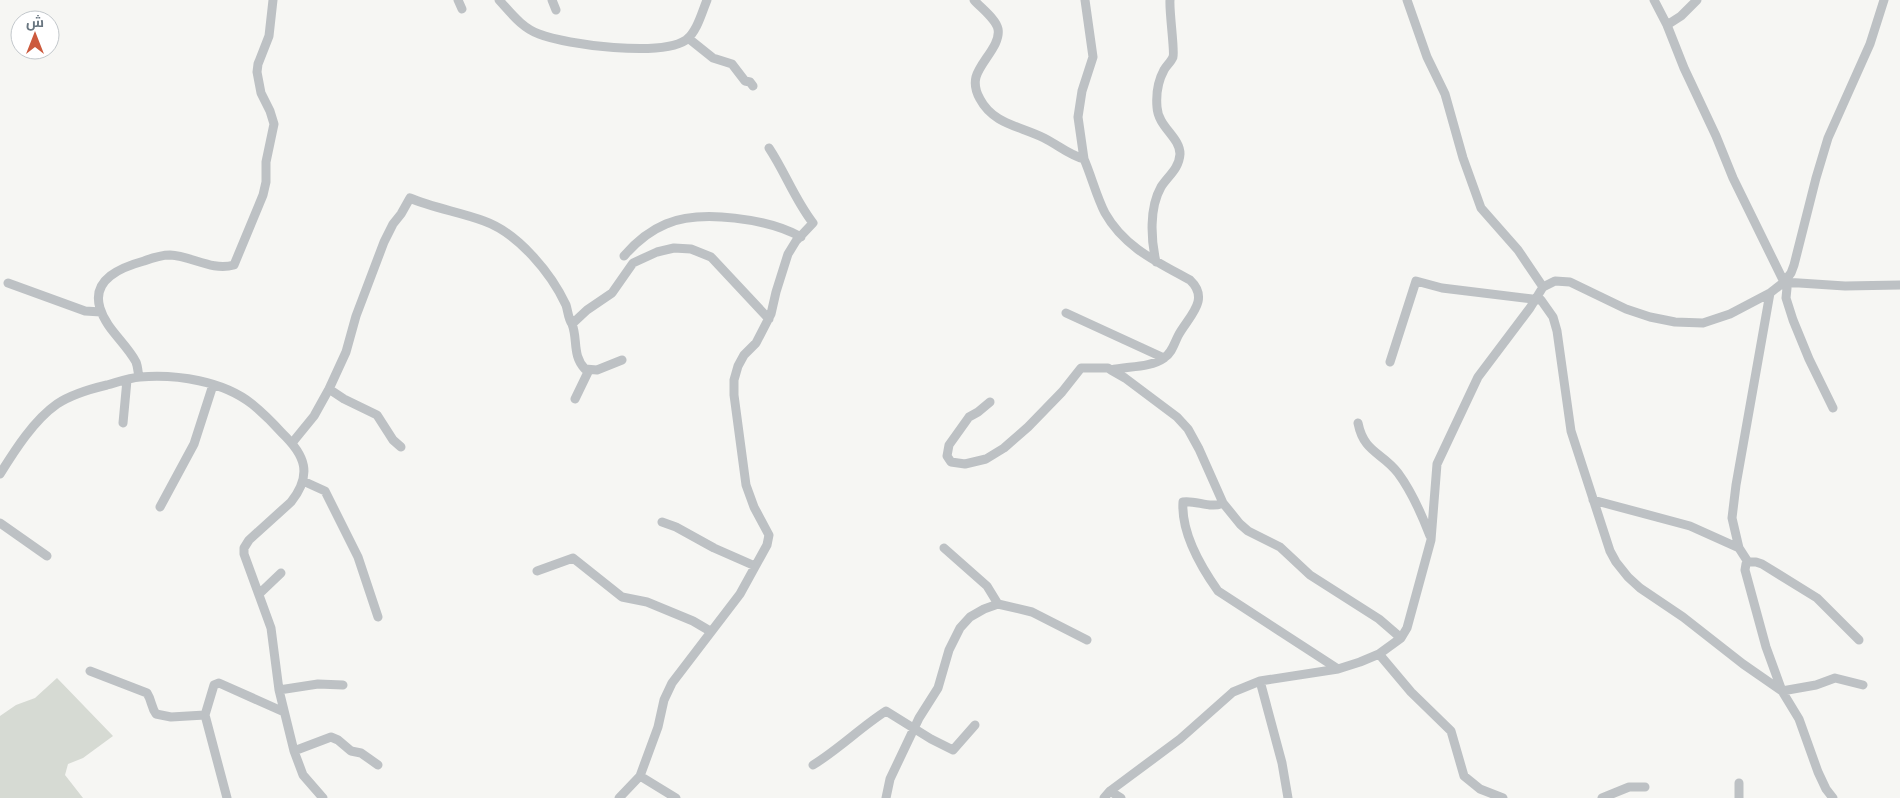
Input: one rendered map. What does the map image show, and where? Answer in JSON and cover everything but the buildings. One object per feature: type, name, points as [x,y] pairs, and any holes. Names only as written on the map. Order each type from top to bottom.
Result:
[{"type":"street","points":[[139,377],[136,363],[101,312],[98,299],[103,282],[115,272],[138,262],[171,255],[220,268],[234,266],[263,195],[266,182],[266,162],[274,124],[261,93],[257,72],[258,64],[269,36],[273,0]]},
{"type":"street","points":[[458,0],[462,9]]},
{"type":"street","points":[[499,0],[525,27],[539,34],[567,41],[636,49],[672,45],[688,38],[707,0]]},
{"type":"street","points":[[552,0],[556,10]]},
{"type":"street","points":[[974,0],[993,21],[998,30],[997,41],[976,76],[976,89],[982,104],[1001,121],[1038,135],[1069,154],[1084,159]]},
{"type":"street","points":[[1085,0],[1093,57],[1082,91],[1078,117],[1084,159],[1105,213],[1136,248],[1156,262],[1190,280],[1195,285],[1199,297],[1197,308],[1179,335],[1174,348],[1164,358],[1151,363],[1111,370]]},
{"type":"street","points":[[1156,262],[1153,246],[1155,206],[1161,187],[1176,167],[1180,156],[1178,145],[1158,117],[1157,108],[1161,78],[1173,57],[1170,0]]},
{"type":"street","points":[[1407,0],[1427,57],[1445,94],[1463,158],[1481,208],[1518,250],[1544,287]]},
{"type":"street","points":[[1654,0],[1716,136],[1732,178],[1787,288],[1786,298],[1793,320],[1809,359],[1833,408]]},
{"type":"street","points":[[1667,25],[1681,16],[1697,0]]},
{"type":"street","points":[[1107,794],[1180,739],[1233,692],[1260,681],[1338,669],[1379,654],[1401,638],[1407,628],[1431,540],[1437,464],[1478,377],[1544,287],[1555,282],[1570,282],[1638,314],[1690,324],[1711,322],[1730,314],[1770,293],[1784,282],[1794,265],[1828,138],[1870,44],[1884,0]]},
{"type":"street","points":[[688,38],[713,58],[732,64],[744,81],[750,82],[753,86]]},
{"type":"street","points":[[619,798],[640,776],[658,727],[664,700],[672,683],[740,594],[767,545],[769,535],[754,507],[746,486],[734,395],[734,380],[738,366],[756,343],[769,319],[788,254],[796,241],[813,223],[802,210],[779,163],[769,148]]},
{"type":"street","points":[[292,443],[314,416],[329,389],[346,352],[356,316],[384,242],[410,198],[484,221],[511,236],[536,262],[555,286],[572,324],[576,336],[576,353],[582,366],[589,370],[597,370],[622,360]]},
{"type":"street","points":[[624,256],[636,242],[668,223],[696,218],[732,217],[745,219],[781,228],[801,237]]},
{"type":"street","points":[[572,324],[587,310],[612,293],[633,263],[656,252],[674,248],[699,251],[711,257],[769,319]]},
{"type":"street","points":[[1390,362],[1416,281],[1442,288],[1542,301],[1557,331],[1571,431],[1610,551],[1628,577],[1655,600],[1683,617],[1743,664],[1782,691],[1810,687],[1835,678],[1863,685]]},
{"type":"street","points":[[1784,282],[1845,286],[1900,285]]},
{"type":"street","points":[[8,283],[85,310],[101,312]]},
{"type":"street","points":[[1748,562],[1739,548],[1732,518],[1736,485],[1770,293]]},
{"type":"street","points":[[1066,314],[1164,358]]},
{"type":"street","points":[[990,402],[969,417],[949,445],[947,456],[951,462],[958,464],[975,463],[1004,448],[1028,427],[1062,392],[1081,368],[1108,368],[1125,378],[1177,417],[1188,429],[1223,503],[1240,524],[1248,531],[1280,547],[1310,575],[1379,619],[1401,638]]},
{"type":"street","points":[[575,399],[589,370]]},
{"type":"street","points":[[0,474],[20,444],[56,404],[77,394],[139,377],[177,378],[213,385],[234,393],[252,404],[300,451],[303,463],[303,481],[298,494],[246,543],[244,554],[271,628],[279,690],[294,751],[303,775],[323,798]]},
{"type":"street","points":[[123,423],[127,380]]},
{"type":"street","points":[[160,508],[194,444],[213,385]]},
{"type":"street","points":[[329,389],[344,399],[377,415],[393,440],[401,447]]},
{"type":"street","points":[[1358,423],[1361,437],[1367,446],[1391,465],[1404,482],[1423,517],[1431,540]]},
{"type":"street","points":[[303,481],[325,491],[358,557],[378,617]]},
{"type":"street","points":[[1594,500],[1690,526],[1739,548]]},
{"type":"street","points":[[1223,503],[1218,506],[1191,501],[1183,502],[1182,513],[1194,549],[1206,574],[1218,591],[1338,669]]},
{"type":"street","points":[[662,522],[755,566]]},
{"type":"street","points":[[0,524],[47,556]]},
{"type":"street","points":[[944,548],[987,586],[998,604]]},
{"type":"street","points":[[537,571],[573,558],[622,597],[647,602],[693,621],[710,632]]},
{"type":"street","points":[[1748,562],[1745,570],[1766,647],[1782,691],[1799,719],[1818,772],[1826,789],[1833,798]]},
{"type":"street","points":[[1748,562],[1762,564],[1817,598],[1859,640]]},
{"type":"street","points":[[259,594],[281,573]]},
{"type":"street","points":[[886,798],[890,779],[919,718],[938,688],[949,650],[960,628],[970,617],[998,604],[1032,612],[1087,640]]},
{"type":"street","points":[[1379,654],[1411,692],[1452,731],[1464,776],[1480,789],[1503,798]]},
{"type":"street","points":[[90,671],[148,693],[151,708],[156,714],[171,717],[205,715]]},
{"type":"street","points":[[1260,681],[1282,763],[1288,798]]},
{"type":"street","points":[[228,798],[205,715],[214,686],[219,683],[284,712]]},
{"type":"street","points":[[279,690],[318,684],[343,685]]},
{"type":"street","points":[[813,764],[824,758],[865,724],[886,711],[953,750],[975,725]]},
{"type":"street","points":[[294,751],[330,737],[338,740],[351,751],[361,753],[378,765]]},
{"type":"street","points":[[640,776],[676,798]]},
{"type":"street","points":[[1739,784],[1739,798]]},
{"type":"street","points":[[1602,798],[1629,787],[1645,787]]},
{"type":"street","points":[[1107,794],[1121,798]]},
{"type":"shaded area","points":[[57,678],[113,736],[83,758],[68,764],[65,775],[83,798],[0,798],[0,716],[16,705],[35,698]]}]
